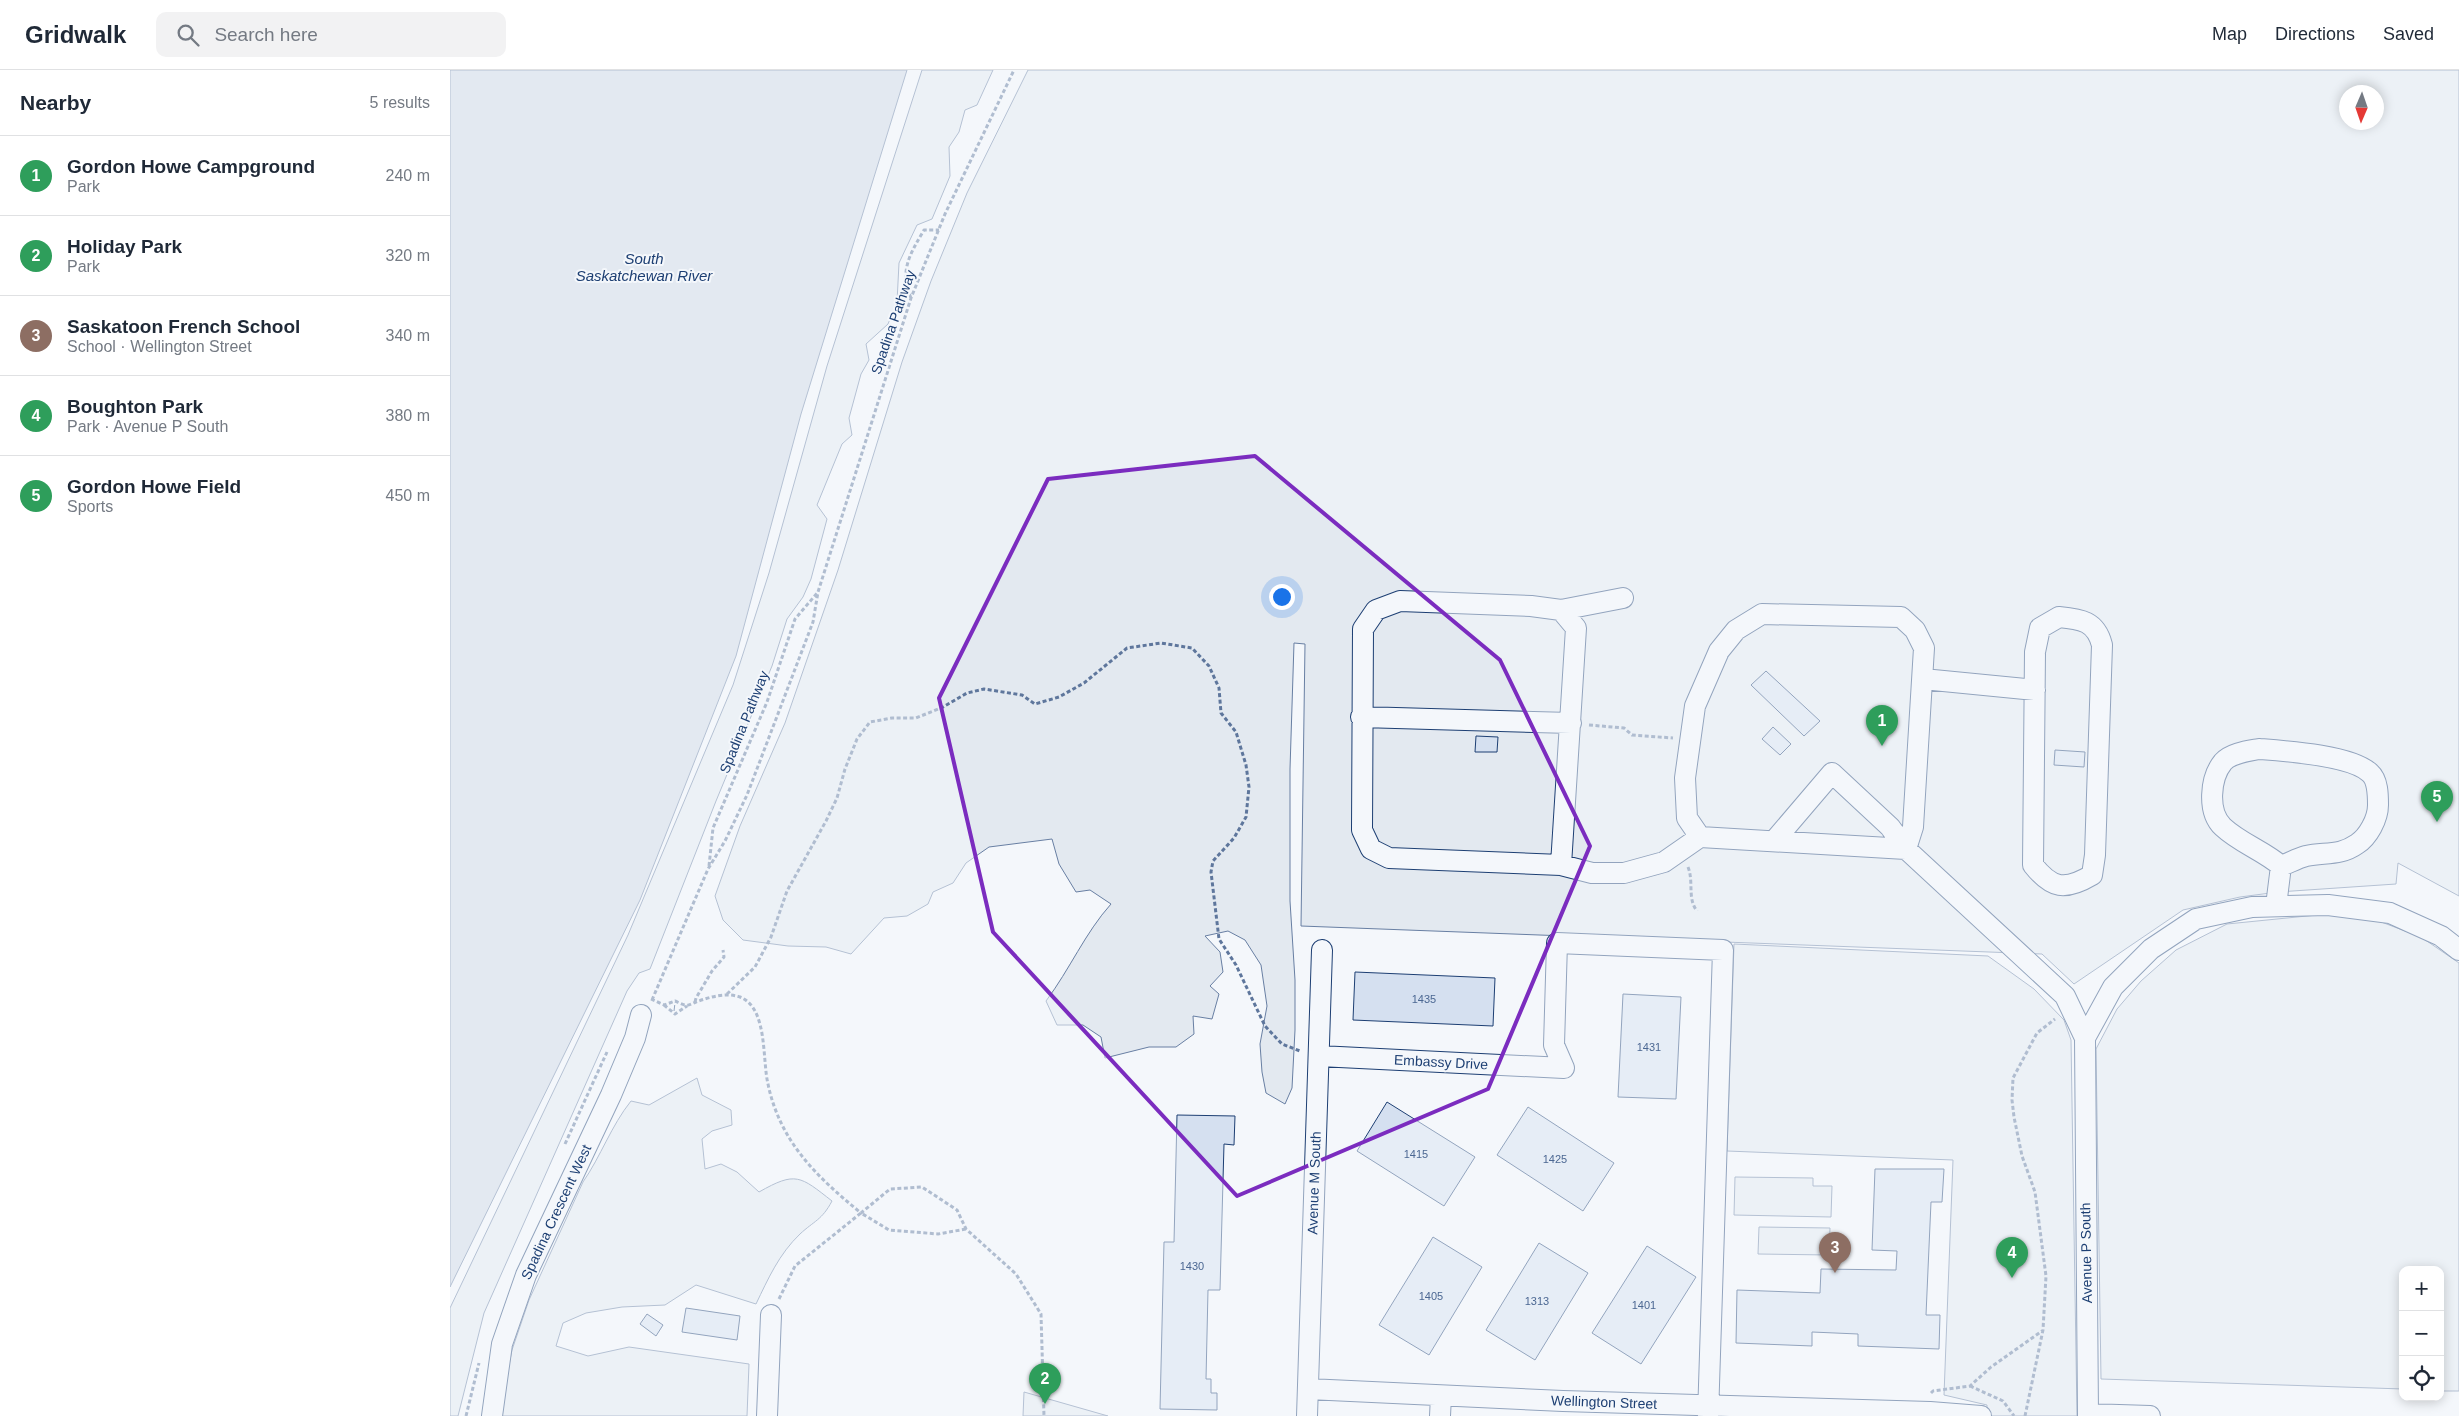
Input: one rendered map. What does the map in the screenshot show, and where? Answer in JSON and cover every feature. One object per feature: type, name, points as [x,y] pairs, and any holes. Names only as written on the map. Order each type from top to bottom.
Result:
[{"type":"street","points":[[1623,598],[1561,610],[1531,606],[1400,601],[1376,610],[1363,629],[1361,717],[1362,830],[1371,849],[1389,858],[1561,865],[1592,873],[1624,873],[1664,862],[1700,837],[1906,850]]},
{"type":"street","points":[[1561,610],[1576,628],[1561,865]]},
{"type":"street","points":[[1700,837],[1687,818],[1685,778],[1695,706],[1719,651],[1736,630],[1762,614],[1901,617],[1915,630],[1924,648],[1913,827],[1906,850]]},
{"type":"street","points":[[2059,617],[2079,619],[2091,625],[2099,634],[2102,645],[2095,855],[2092,875],[2076,885],[2057,886],[2042,877],[2033,865],[2035,690],[2035,652],[2040,628],[2059,617]]},
{"type":"street","points":[[1923,679],[2035,690]]},
{"type":"street","points":[[1361,717],[1571,723]]},
{"type":"street","points":[[2259,749],[2285,751],[2342,760],[2358,765],[2371,773],[2378,790],[2378,809],[2372,826],[2359,843],[2341,853],[2306,856],[2281,866],[2269,856],[2222,826],[2214,808],[2212,791],[2217,773],[2224,760],[2241,752],[2259,749]]},
{"type":"street","points":[[1774,841],[1832,773],[1890,827],[1906,850],[2065,996],[2085,1038]]},
{"type":"street","points":[[2276,906],[2281,866]]},
{"type":"street","points":[[2085,1038],[2113,987],[2151,949],[2196,919],[2252,907],[2328,905],[2390,913],[2441,936],[2459,950]]},
{"type":"street","name":"Embassy Drive","points":[[1309,1057],[1564,1068],[1554,1045],[1557,943],[1723,950],[1709,1410]]},
{"type":"street","name":"Avenue M South","points":[[1307,1416],[1309,1057],[1322,950]]},
{"type":"street","name":"Spadina Crescent West","points":[[492,1416],[502,1344],[526,1275],[611,1095],[648,1007]]},
{"type":"street","name":"Avenue P South","points":[[2085,1038],[2088,1415]]},
{"type":"street","points":[[767,1416],[772,1315]]},
{"type":"street","name":"Wellington Street","points":[[1308,1389],[1441,1396],[1578,1409],[1925,1411],[1981,1416]]},
{"type":"street","points":[[1440,1416],[1441,1396]]},
{"type":"street","points":[[2088,1415],[2150,1416]]},
{"type":"path","name":"Spadina Pathway","points":[[648,1007],[708,869],[725,841],[747,795],[813,622],[818,592],[911,298],[938,230],[1014,70]]},
{"type":"path","points":[[911,298],[905,285],[904,272],[924,230],[938,230]]},
{"type":"path","name":"Spadina Pathway","points":[[708,869],[713,828],[767,702],[795,619],[818,592]]},
{"type":"path","points":[[726,994],[755,967],[771,937],[787,890],[837,798],[845,769],[857,739],[870,722],[892,718],[916,718],[943,707],[967,693],[984,689],[1022,695],[1035,704],[1059,697],[1084,683],[1127,648],[1161,644],[1192,648],[1209,666],[1219,688],[1221,713],[1236,732],[1246,765],[1249,787],[1246,816],[1234,838],[1212,861],[1211,872],[1219,939],[1236,965],[1265,1026],[1282,1044],[1300,1050],[1309,1057]]},
{"type":"path","points":[[1571,723],[1624,728],[1632,734],[1691,739]]},
{"type":"path","points":[[1682,850],[1691,873],[1691,903],[1697,911]]},
{"type":"path","points":[[696,1002],[696,998],[712,971],[724,957],[724,950]]},
{"type":"path","points":[[664,1005],[675,1014],[696,1002],[726,994],[741,997],[752,1006],[761,1024],[768,1085],[777,1113],[798,1153],[819,1178],[861,1213],[889,1230],[938,1234],[966,1229]]},
{"type":"path","points":[[648,1007],[664,1005],[675,1001],[687,1006]]},
{"type":"path","points":[[2025,1416],[2042,1330],[2046,1276],[2041,1226],[2035,1192],[2022,1156],[2018,1138],[2012,1100],[2013,1078],[2037,1033],[2051,1021],[2071,1009]]},
{"type":"path","points":[[772,1315],[795,1266],[890,1190],[922,1187],[957,1210],[966,1229],[1016,1274],[1040,1314],[1044,1416]]},
{"type":"path","points":[[1970,1386],[1990,1366],[2042,1330]]},
{"type":"path","points":[[1925,1411],[1933,1391],[1970,1386],[2003,1400],[2014,1416]]},
{"type":"highlighted area","points":[[1255,456],[1500,660],[1590,846],[1488,1089],[1237,1196],[993,932],[939,698],[1048,479]]},
{"type":"shaded area","points":[[922,70],[993,70],[977,105],[965,110],[959,132],[949,147],[950,176],[932,219],[917,225],[899,263],[897,302],[888,324],[866,344],[869,360],[861,374],[849,418],[852,435],[842,444],[817,505],[827,519],[811,579],[803,597],[787,619],[772,666],[716,801],[650,969],[639,973],[627,991],[484,1313],[458,1416],[450,1416],[450,1308],[628,935],[733,685],[769,573],[827,366]]},
{"type":"shaded area","points":[[1028,70],[2459,70],[2459,896],[2398,863],[2396,884],[2278,892],[2240,897],[2183,910],[2074,984],[2042,954],[1301,926],[1305,644],[1294,643],[1290,769],[1290,901],[1295,980],[1295,1030],[1292,1088],[1285,1104],[1266,1093],[1262,1072],[1260,1044],[1267,1006],[1261,965],[1245,940],[1228,931],[1205,936],[1220,952],[1223,972],[1210,986],[1219,994],[1212,1019],[1193,1016],[1194,1034],[1176,1047],[1149,1047],[1105,1058],[1101,1037],[1083,1025],[1057,1025],[1046,1001],[1093,927],[1111,904],[1090,890],[1076,892],[1059,864],[1052,839],[989,847],[966,863],[953,883],[933,892],[928,904],[907,916],[884,918],[851,954],[826,947],[788,946],[743,940],[723,920],[715,896],[740,826],[785,723],[838,570],[902,362],[931,281],[967,193]]},
{"type":"shaded area","points":[[2327,914],[2376,920],[2421,937],[2459,963],[2459,1391],[2444,1391],[2444,1266],[2399,1266],[2399,1389],[2101,1379],[2096,1049],[2117,1009],[2141,981],[2176,950],[2227,924]]},
{"type":"shaded area","points":[[1734,944],[1988,956],[2034,989],[2064,1020],[2071,1040],[2077,1416],[1987,1416],[1987,1405],[1944,1395],[1953,1160],[1727,1151]]},
{"type":"shaded area","points":[[697,1078],[702,1095],[731,1110],[732,1125],[712,1131],[702,1139],[705,1169],[721,1164],[737,1172],[759,1192],[782,1181],[797,1179],[812,1186],[832,1201],[821,1216],[800,1234],[786,1250],[756,1304],[696,1285],[665,1305],[622,1307],[586,1313],[563,1323],[556,1346],[588,1356],[629,1347],[749,1364],[747,1416],[499,1416],[512,1350],[529,1300],[583,1182],[618,1121],[631,1101],[649,1105]]},
{"type":"shaded area","points":[[1735,1177],[1813,1178],[1813,1186],[1832,1186],[1831,1217],[1734,1215]]},
{"type":"shaded area","points":[[1759,1227],[1830,1228],[1829,1255],[1758,1254]]},
{"type":"shaded area","points":[[1024,1392],[1108,1416],[1023,1416]]},
{"type":"water","name":"South Saskatchewan River","points":[[450,70],[907,70],[801,414],[736,656],[640,900],[450,1287]]},
{"type":"building","points":[[1766,671],[1820,721],[1804,736],[1751,685]]},
{"type":"building","points":[[1773,727],[1791,744],[1780,755],[1762,739]]},
{"type":"building","points":[[1476,736],[1498,737],[1497,752],[1475,752]]},
{"type":"building","points":[[2055,750],[2085,752],[2084,767],[2054,765]]},
{"type":"building","points":[[1355,972],[1495,978],[1493,1026],[1353,1020]]},
{"type":"building","points":[[1623,994],[1681,997],[1676,1099],[1618,1097]]},
{"type":"building","points":[[1387,1102],[1475,1157],[1444,1206],[1357,1151]]},
{"type":"building","points":[[1528,1107],[1614,1163],[1583,1211],[1497,1155]]},
{"type":"building","points":[[1177,1115],[1235,1116],[1234,1145],[1224,1144],[1220,1290],[1208,1290],[1206,1379],[1211,1379],[1211,1393],[1217,1393],[1217,1410],[1160,1409],[1164,1242],[1174,1242]]},
{"type":"building","points":[[1875,1169],[1944,1169],[1942,1202],[1931,1202],[1926,1315],[1940,1315],[1939,1349],[1858,1346],[1858,1334],[1812,1332],[1812,1346],[1736,1343],[1737,1290],[1820,1293],[1821,1269],[1896,1270],[1897,1251],[1872,1250]]},
{"type":"building","points":[[1433,1237],[1482,1267],[1429,1355],[1379,1325]]},
{"type":"building","points":[[1539,1243],[1588,1273],[1535,1360],[1486,1330]]},
{"type":"building","points":[[1647,1246],[1696,1277],[1641,1364],[1592,1333]]},
{"type":"building","points":[[686,1308],[740,1316],[737,1340],[682,1332]]},
{"type":"building","points":[[647,1314],[663,1325],[656,1336],[640,1324]]},
{"type":"fence","points":[[674,1011],[675,1003]]},
{"type":"place","name":"Gordon Howe Campground","points":[[1882,746]]},
{"type":"place","name":"Gordon Howe Field","points":[[2437,822]]},
{"type":"place","name":"Saskatoon French School","points":[[1835,1273]]},
{"type":"place","name":"Boughton Park","points":[[2012,1278]]},
{"type":"place","name":"Holiday Park","points":[[1045,1404]]}]
